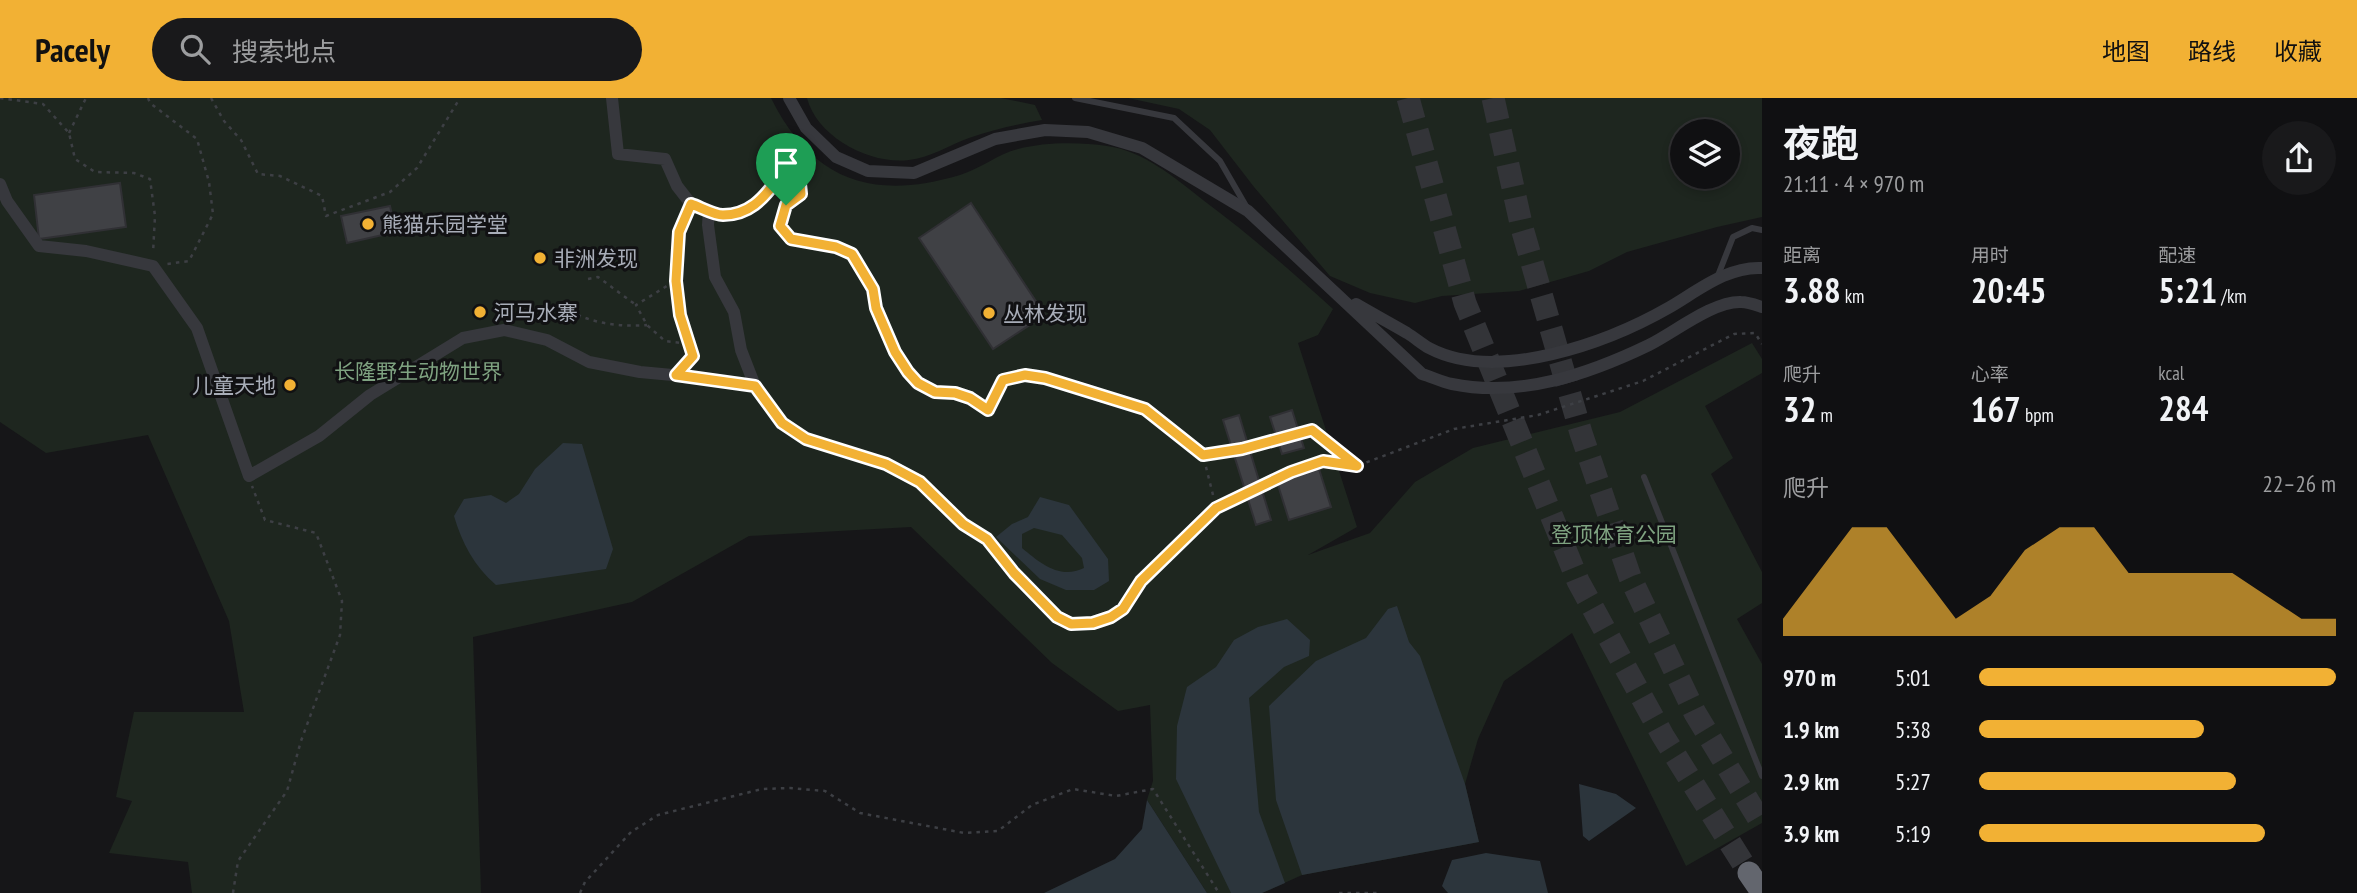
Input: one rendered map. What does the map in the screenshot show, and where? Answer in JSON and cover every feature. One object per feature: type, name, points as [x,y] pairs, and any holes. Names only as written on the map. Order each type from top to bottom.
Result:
[{"type":"street","points":[[612,98],[618,154],[665,159],[677,186],[691,204],[709,210],[708,225],[715,277],[734,312],[741,349],[755,386],[782,423],[806,439],[886,464],[920,482],[963,524],[987,539],[1014,573],[1057,617],[1071,624],[1093,623],[1111,617],[1123,609],[1141,581],[1216,508]]},
{"type":"street","points":[[789,98],[806,128],[836,157],[868,171],[914,173],[995,139],[1045,130],[1088,132],[1142,148],[1248,211],[1422,374],[1452,384],[1488,388],[1529,385],[1574,376],[1651,344],[1720,306],[1741,302],[1762,307]]},
{"type":"street","points":[[0,184],[7,201],[39,246],[86,251],[153,266],[197,328],[249,476],[319,436],[370,395],[463,338],[504,331],[547,340],[589,362],[640,372],[755,386]]},
{"type":"street","points":[[1340,296],[1430,349],[1459,358],[1497,361],[1529,359],[1565,352],[1601,340],[1650,318],[1728,273],[1746,267],[1762,268]]},
{"type":"lane","points":[[1075,98],[1174,118],[1220,160],[1248,211]]},
{"type":"lane","points":[[1716,280],[1733,237],[1752,228],[1762,230]]},
{"type":"lane","points":[[1644,477],[1762,776]]},
{"type":"path","points":[[0,98],[43,104],[69,133],[75,159],[95,172],[134,173],[150,179],[155,216],[153,266],[189,261],[213,214],[209,182],[197,139],[150,103],[148,98]]},
{"type":"path","points":[[69,133],[86,98]]},
{"type":"path","points":[[211,98],[224,121],[241,141],[258,174],[280,176],[322,196],[326,216],[390,192],[417,168],[460,98]]},
{"type":"path","points":[[709,210],[721,215],[744,211],[756,205],[777,180],[794,178],[800,184],[801,194],[786,205],[780,226],[791,239],[836,247],[852,254],[873,289],[876,308],[895,352],[918,383],[935,392],[955,393],[970,398],[988,410],[1003,380],[1025,375],[1045,378],[1145,409],[1203,455],[1216,508],[1291,472],[1323,461],[1357,466],[1454,429],[1538,415],[1643,381],[1734,334],[1755,333],[1762,344]]},
{"type":"path","points":[[676,375],[693,356],[680,315],[676,281],[679,232],[691,204]]},
{"type":"path","points":[[588,279],[598,277],[636,304],[647,325],[665,341],[689,344]]},
{"type":"path","points":[[636,304],[676,281]]},
{"type":"path","points":[[570,311],[584,319],[629,327],[647,325]]},
{"type":"path","points":[[1203,455],[1242,449],[1312,430],[1357,466]]},
{"type":"path","points":[[233,893],[238,861],[287,791],[301,741],[340,635],[342,601],[316,533],[265,520],[249,476]]},
{"type":"path","points":[[580,893],[585,882],[631,832],[658,815],[762,789],[790,788],[825,791],[859,813],[964,833],[998,831],[1032,805],[1073,789],[1115,796],[1153,789],[1219,893]]},
{"type":"path","points":[[1339,893],[1378,893]]},
{"type":"green space","name":"长隆野生动物世界","points":[[0,98],[771,98],[787,126],[806,149],[826,166],[848,177],[873,184],[900,186],[929,183],[960,175],[1011,151],[1028,147],[1074,143],[1134,153],[1181,183],[1253,239],[1333,309],[1318,335],[1298,343],[1357,527],[1308,555],[1370,533],[1415,482],[1473,448],[1620,412],[1752,343],[1762,359],[1762,373],[1705,406],[1733,458],[1711,474],[1762,572],[1762,603],[1737,619],[1762,664],[1762,823],[1686,866],[1572,633],[1504,681],[1478,739],[1465,784],[1479,842],[1302,875],[1262,893],[1207,893],[1147,800],[1153,781],[1150,705],[1118,711],[1052,663],[911,527],[749,536],[632,602],[473,637],[481,893],[192,893],[188,862],[109,853],[132,801],[116,797],[134,712],[244,712],[229,621],[148,435],[46,453],[0,422]]},
{"type":"green space","points":[[807,98],[1001,98],[1035,105],[1042,120],[978,135],[924,157],[894,160],[878,158],[847,146],[822,125]]},
{"type":"green space","points":[[1128,98],[1762,98],[1762,217],[1627,252],[1589,271],[1519,291],[1442,296],[1415,303],[1370,293],[1330,276],[1254,187],[1210,130],[1179,109]]},
{"type":"shaded area","points":[[563,443],[582,444],[613,549],[606,569],[496,585],[470,554],[454,516],[464,499],[491,495],[506,503],[519,494],[535,469]]},
{"type":"shaded area","points":[[1040,497],[1069,505],[1108,559],[1109,581],[1094,590],[1066,590],[1040,579],[996,537],[1012,524],[1028,517]],"holes":[[[1034,528],[1062,535],[1082,558],[1084,568],[1059,571],[1043,564],[1022,548],[1022,534]]]},
{"type":"shaded area","points":[[1397,606],[1409,642],[1420,656],[1465,784],[1479,842],[1302,875],[1276,800],[1269,706],[1316,661],[1366,638],[1388,609]]},
{"type":"shaded area","points":[[1287,619],[1310,640],[1309,656],[1284,667],[1249,698],[1259,812],[1285,883],[1262,893],[1231,893],[1176,779],[1177,726],[1187,687],[1216,667],[1234,640],[1258,627]]},
{"type":"shaded area","points":[[1579,784],[1616,794],[1636,808],[1589,841],[1583,836]]},
{"type":"shaded area","points":[[1147,800],[1207,893],[1044,893],[1115,859],[1142,829]]},
{"type":"shaded area","points":[[1486,853],[1540,861],[1548,893],[1448,893],[1442,886],[1452,860]]},
{"type":"building","points":[[120,183],[126,227],[39,239],[34,195]]},
{"type":"building","points":[[971,203],[1045,315],[993,349],[919,238]]},
{"type":"building","name":"熊猫乐园学堂","points":[[390,206],[396,232],[347,243],[341,216]]},
{"type":"building","points":[[1292,410],[1304,448],[1282,454],[1270,417]]},
{"type":"building","points":[[1239,415],[1271,520],[1256,525],[1223,420]]},
{"type":"building","points":[[1319,469],[1331,507],[1289,520],[1277,482]]},
{"type":"tunnel","points":[[1408,98],[1465,303],[1578,581],[1663,736],[1749,873]]},
{"type":"tunnel","points":[[1493,98],[1522,228],[1581,433],[1630,577],[1695,713],[1762,824]]},
{"type":"place","name":"熊猫乐园学堂","points":[[368,224]]},
{"type":"place","name":"非洲发现","points":[[540,258]]},
{"type":"place","name":"河马水寨","points":[[480,312]]},
{"type":"place","name":"丛林发现","points":[[989,313]]},
{"type":"place","name":"儿童天地","points":[[290,385]]},
{"type":"route","points":[[794,178],[800,184],[801,194],[786,205],[780,226],[791,239],[836,247],[852,254],[873,289],[876,308],[895,352],[918,383],[935,392],[955,393],[970,398],[988,410],[1003,380],[1025,375],[1045,378],[1145,409],[1203,455],[1242,449],[1312,430],[1357,466],[1323,461],[1291,472],[1216,508],[1141,581],[1123,609],[1111,617],[1093,623],[1071,624],[1057,617],[1014,573],[987,539],[963,524],[920,482],[886,464],[806,439],[782,423],[755,386],[676,375],[693,356],[680,315],[676,281],[679,232],[691,204],[721,215],[744,211],[756,205],[777,180],[794,178]]},
{"type":"park label","name":"登顶体育公园","points":[[1614,534]]}]
